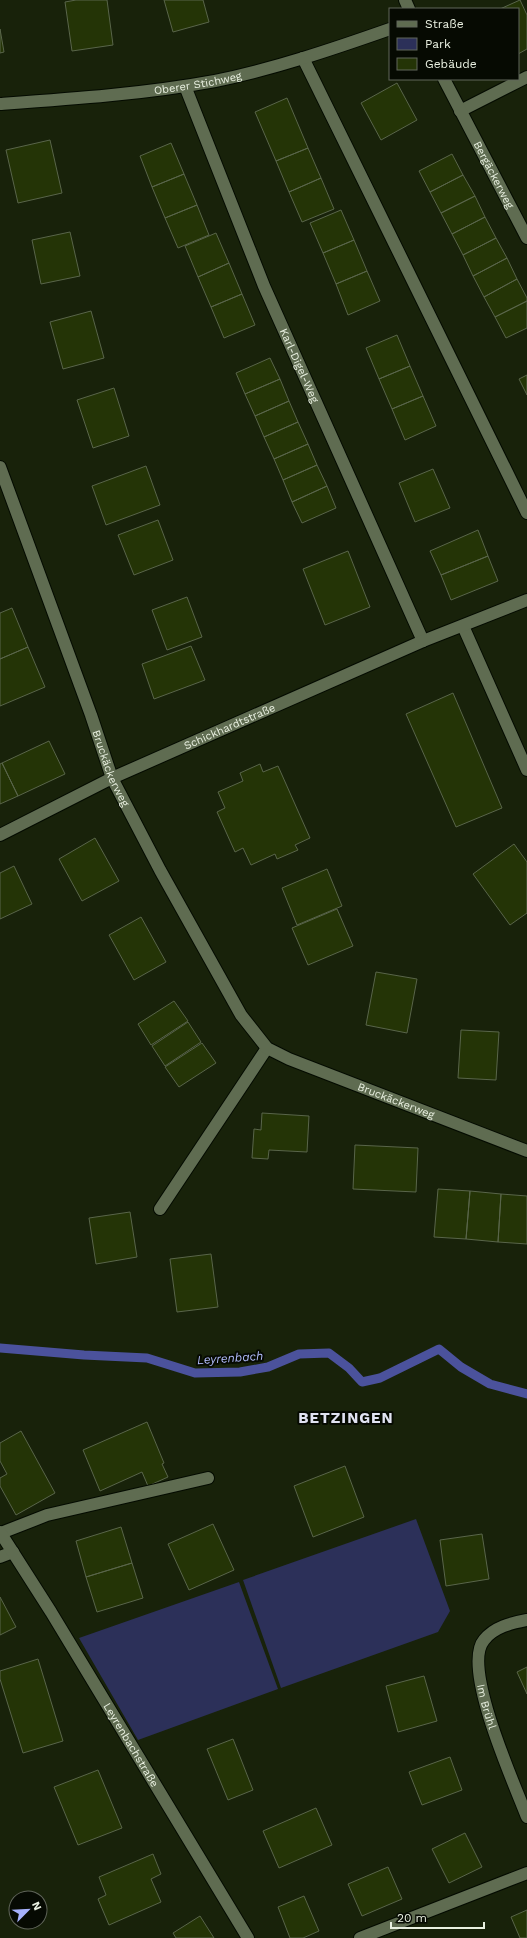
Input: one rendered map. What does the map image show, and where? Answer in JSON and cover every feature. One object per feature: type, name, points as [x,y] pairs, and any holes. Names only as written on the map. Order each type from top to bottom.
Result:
[{"type":"street","name":"Oberer Stichweg","points":[[0,104],[185,86],[216,80],[303,58],[389,29]]},
{"type":"street","points":[[303,58],[527,513]]},
{"type":"street","points":[[460,111],[527,77]]},
{"type":"street","name":"Bergäckerweg","points":[[444,80],[527,238]]},
{"type":"street","name":"Karl-Digel-Weg","points":[[185,86],[264,286],[423,641]]},
{"type":"street","name":"Bruckäckerweg","points":[[0,467],[91,715],[112,778],[160,870],[254,1034],[267,1048],[318,1071],[527,1151]]},
{"type":"street","name":"Schickhardtstraße","points":[[0,835],[112,778],[423,641],[527,600]]},
{"type":"street","points":[[463,626],[527,770]]},
{"type":"street","points":[[160,1209],[267,1048]]},
{"type":"street","name":"Leyrenbachstraße","points":[[208,1478],[47,1515],[0,1532],[248,1938]]},
{"type":"street","points":[[0,1557],[13,1552]]},
{"type":"street","name":"Im Brühl","points":[[527,1620],[512,1623],[494,1630],[483,1641],[478,1656],[478,1675],[486,1706],[527,1817]]},
{"type":"street","points":[[360,1938],[527,1873]]},
{"type":"green space","points":[[416,1519],[450,1611],[438,1632],[281,1688],[243,1580]]},
{"type":"green space","points":[[239,1582],[278,1689],[138,1740],[79,1638]]},
{"type":"building","points":[[76,0],[107,0],[113,45],[72,51],[65,2]]},
{"type":"building","points":[[164,0],[203,0],[209,22],[173,32]]},
{"type":"building","points":[[520,0],[527,15],[527,49],[519,53],[519,8],[502,8]]},
{"type":"building","points":[[0,29],[4,52],[0,53]]},
{"type":"building","points":[[397,83],[417,120],[381,140],[361,103]]},
{"type":"building","points":[[287,98],[308,148],[276,161],[255,112]]},
{"type":"building","points":[[50,140],[62,193],[18,203],[6,150]]},
{"type":"building","points":[[171,143],[184,174],[152,187],[140,156]]},
{"type":"building","points":[[308,148],[321,178],[289,192],[276,161]]},
{"type":"building","points":[[452,154],[463,175],[430,192],[419,171]]},
{"type":"building","points":[[184,174],[197,205],[165,218],[152,187]]},
{"type":"building","points":[[463,175],[475,196],[441,213],[430,192]]},
{"type":"building","points":[[321,178],[334,209],[302,222],[289,192]]},
{"type":"building","points":[[475,196],[485,217],[452,234],[441,213]]},
{"type":"building","points":[[197,205],[209,235],[178,248],[165,218]]},
{"type":"building","points":[[341,210],[354,240],[323,253],[310,223]]},
{"type":"building","points":[[485,217],[496,238],[463,255],[452,234]]},
{"type":"building","points":[[70,232],[80,276],[41,284],[32,240]]},
{"type":"building","points":[[216,233],[229,263],[198,277],[185,246]]},
{"type":"building","points":[[496,238],[507,258],[473,276],[463,255]]},
{"type":"building","points":[[354,240],[367,271],[336,284],[323,253]]},
{"type":"building","points":[[507,258],[517,279],[484,297],[473,276]]},
{"type":"building","points":[[229,263],[242,294],[211,307],[198,277]]},
{"type":"building","points":[[367,271],[380,301],[348,315],[336,284]]},
{"type":"building","points":[[517,279],[527,298],[527,301],[495,317],[484,297]]},
{"type":"building","points":[[242,294],[255,325],[224,338],[211,307]]},
{"type":"building","points":[[527,301],[527,328],[506,338],[495,317]]},
{"type":"building","points":[[91,311],[104,358],[63,369],[50,322]]},
{"type":"building","points":[[397,335],[410,366],[379,379],[366,348]]},
{"type":"building","points":[[270,358],[280,379],[245,394],[236,373]]},
{"type":"building","points":[[410,366],[423,396],[392,409],[379,379]]},
{"type":"building","points":[[527,375],[527,395],[519,379]]},
{"type":"building","points":[[280,379],[289,401],[255,416],[245,394]]},
{"type":"building","points":[[114,388],[129,436],[93,448],[77,400]]},
{"type":"building","points":[[423,396],[436,426],[405,440],[392,409]]},
{"type":"building","points":[[289,401],[298,422],[264,437],[255,416]]},
{"type":"building","points":[[298,422],[308,444],[274,459],[264,437]]},
{"type":"building","points":[[308,444],[317,465],[283,480],[274,459]]},
{"type":"building","points":[[317,465],[327,486],[292,502],[283,480]]},
{"type":"building","points":[[146,466],[160,505],[106,525],[92,486]]},
{"type":"building","points":[[433,469],[450,508],[415,522],[399,483]]},
{"type":"building","points":[[327,486],[336,508],[302,523],[292,502]]},
{"type":"building","points":[[158,520],[173,560],[134,575],[118,535]]},
{"type":"building","points":[[478,530],[488,556],[441,575],[430,551]]},
{"type":"building","points":[[348,551],[370,607],[325,625],[303,569]]},
{"type":"building","points":[[488,556],[498,581],[451,600],[441,575]]},
{"type":"building","points":[[187,597],[202,637],[167,650],[152,610]]},
{"type":"building","points":[[12,608],[28,647],[0,659],[0,613]]},
{"type":"building","points":[[191,646],[205,680],[154,699],[142,664]]},
{"type":"building","points":[[28,647],[45,687],[0,706],[0,659]]},
{"type":"building","points":[[453,693],[502,808],[456,827],[406,714]]},
{"type":"building","points":[[49,741],[65,774],[18,796],[2,763]]},
{"type":"building","points":[[2,763],[18,796],[0,804],[0,764]]},
{"type":"building","points":[[260,764],[263,772],[278,766],[310,838],[295,845],[298,850],[277,859],[275,854],[251,865],[243,848],[235,852],[217,812],[225,808],[218,792],[243,781],[240,773]]},
{"type":"building","points":[[95,838],[119,881],[82,901],[59,859]]},
{"type":"building","points":[[514,844],[527,862],[527,913],[510,925],[473,874]]},
{"type":"building","points":[[14,866],[32,904],[0,919],[0,873]]},
{"type":"building","points":[[327,869],[342,906],[297,925],[282,888]]},
{"type":"building","points":[[337,909],[353,946],[308,965],[292,928]]},
{"type":"building","points":[[141,917],[166,962],[134,980],[109,935]]},
{"type":"building","points":[[376,972],[417,979],[407,1033],[366,1025]]},
{"type":"building","points":[[174,1001],[188,1021],[151,1045],[138,1024]]},
{"type":"building","points":[[188,1022],[201,1042],[165,1066],[152,1046]]},
{"type":"building","points":[[461,1030],[499,1032],[496,1080],[458,1078]]},
{"type":"building","points":[[202,1043],[216,1063],[179,1087],[165,1067]]},
{"type":"building","points":[[262,1113],[309,1116],[307,1152],[269,1150],[268,1159],[252,1158],[254,1129],[261,1130]]},
{"type":"building","points":[[355,1145],[418,1148],[416,1192],[353,1189]]},
{"type":"building","points":[[438,1189],[470,1191],[466,1239],[434,1237]]},
{"type":"building","points":[[470,1191],[501,1194],[498,1242],[466,1239]]},
{"type":"building","points":[[501,1194],[527,1196],[527,1244],[498,1242]]},
{"type":"building","points":[[130,1212],[137,1257],[96,1264],[89,1218]]},
{"type":"building","points":[[211,1254],[218,1307],[177,1312],[170,1259]]},
{"type":"building","points":[[147,1422],[164,1463],[162,1464],[168,1477],[148,1486],[142,1472],[100,1491],[83,1450]]},
{"type":"building","points":[[21,1431],[55,1493],[16,1515],[0,1486],[0,1478],[7,1474],[0,1461],[0,1443]]},
{"type":"building","points":[[345,1466],[364,1517],[313,1537],[294,1486]]},
{"type":"building","points":[[213,1524],[234,1570],[189,1590],[168,1544]]},
{"type":"building","points":[[121,1527],[132,1563],[86,1577],[76,1541]]},
{"type":"building","points":[[482,1534],[489,1579],[446,1586],[440,1540]]},
{"type":"building","points":[[132,1563],[143,1598],[97,1612],[86,1577]]},
{"type":"building","points":[[0,1597],[16,1627],[0,1635]]},
{"type":"building","points":[[38,1659],[63,1741],[23,1753],[0,1679],[0,1671]]},
{"type":"building","points":[[527,1667],[527,1694],[517,1672]]},
{"type":"building","points":[[424,1676],[437,1721],[398,1732],[386,1686]]},
{"type":"building","points":[[233,1739],[253,1790],[228,1800],[207,1749]]},
{"type":"building","points":[[450,1757],[462,1790],[422,1805],[409,1772]]},
{"type":"building","points":[[98,1770],[122,1828],[78,1845],[54,1787]]},
{"type":"building","points":[[316,1808],[332,1845],[279,1868],[263,1831]]},
{"type":"building","points":[[465,1833],[482,1867],[449,1883],[432,1849]]},
{"type":"building","points":[[153,1854],[161,1874],[151,1879],[161,1902],[109,1925],[98,1899],[106,1895],[99,1877]]},
{"type":"building","points":[[388,1867],[402,1899],[362,1916],[348,1884]]},
{"type":"building","points":[[304,1896],[319,1931],[303,1938],[290,1938],[278,1907]]},
{"type":"building","points":[[527,1910],[527,1938],[520,1938],[511,1917]]},
{"type":"building","points":[[200,1916],[214,1938],[176,1938],[173,1933]]},
{"type":"waterway","name":"Leyrenbach","points":[[0,1348],[84,1355],[147,1358],[195,1373],[240,1372],[268,1367],[299,1354],[329,1353],[349,1368],[362,1382],[380,1378],[439,1349],[461,1367],[490,1384],[527,1394]]},
{"type":"district","name":"BETZINGEN","points":[[346,1418]]}]
